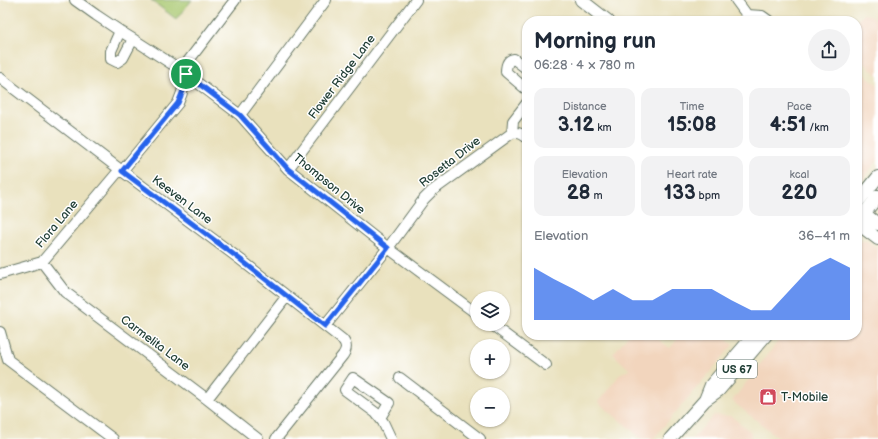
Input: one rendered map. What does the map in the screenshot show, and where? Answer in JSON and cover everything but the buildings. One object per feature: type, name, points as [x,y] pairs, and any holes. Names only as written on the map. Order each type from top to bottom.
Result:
[{"type":"main road","points":[[582,0],[602,16]]},
{"type":"main road","points":[[862,190],[874,182]]},
{"type":"main road","points":[[862,197],[874,182]]},
{"type":"main road","points":[[862,214],[878,196]]},
{"type":"main road","points":[[862,220],[876,233]]},
{"type":"main road","points":[[862,235],[876,233]]},
{"type":"main road","name":"US 67","points":[[705,400],[711,385],[750,340]]},
{"type":"main road","name":"US 67","points":[[670,439],[705,400],[719,390],[762,340]]},
{"type":"street","name":"Thompson Drive","points":[[75,0],[178,68],[240,115],[288,169],[388,248],[470,309]]},
{"type":"street","name":"Flora Lane","points":[[0,274],[42,262],[116,173],[122,171],[178,103],[183,91],[186,64],[235,0]]},
{"type":"street","points":[[240,115],[326,0]]},
{"type":"street","name":"Flower Ridge Lane","points":[[288,169],[416,0]]},
{"type":"street","points":[[736,0],[747,16]]},
{"type":"street","points":[[120,31],[111,51],[111,59],[117,62],[123,58],[133,38]]},
{"type":"street","points":[[522,65],[514,59],[506,66],[506,72],[522,86]]},
{"type":"street","name":"Keeven Lane","points":[[0,78],[241,260],[343,340],[346,346],[343,355],[276,439]]},
{"type":"street","points":[[522,109],[513,121],[512,133],[522,134]]},
{"type":"street","name":"Rosetta Drive","points":[[325,326],[388,248],[424,199],[432,191],[512,133]]},
{"type":"street","name":"Carmelita Lane","points":[[42,262],[65,292],[208,399],[258,439]]},
{"type":"street","points":[[208,399],[287,296]]},
{"type":"street","points":[[500,331],[546,365]]},
{"type":"street","points":[[0,332],[8,360],[113,439]]},
{"type":"street","points":[[400,378],[480,439]]},
{"type":"street","points":[[380,418],[391,439]]},
{"type":"shaded area","points":[[863,14],[870,15],[878,22],[878,75],[862,62],[861,16]]},
{"type":"shaded area","points":[[862,72],[878,85],[878,160],[862,181]]},
{"type":"shaded area","points":[[866,240],[878,249],[878,439],[780,439],[732,401],[779,340],[862,340],[862,241]]},
{"type":"shaded area","points":[[624,340],[659,340],[670,348],[677,340],[727,340],[733,345],[653,439],[642,439],[598,402],[621,373],[630,370],[613,354]]},
{"type":"shaded area","points":[[714,415],[731,416],[751,432],[751,439],[692,439]]},
{"type":"green space","points":[[151,0],[192,0],[176,19]]},
{"type":"place","name":"T-Mobile","points":[[768,397]]},
{"type":"route","points":[[186,74],[240,115],[288,169],[388,248],[325,326],[241,260],[122,171],[178,103],[183,91],[186,74]]}]
